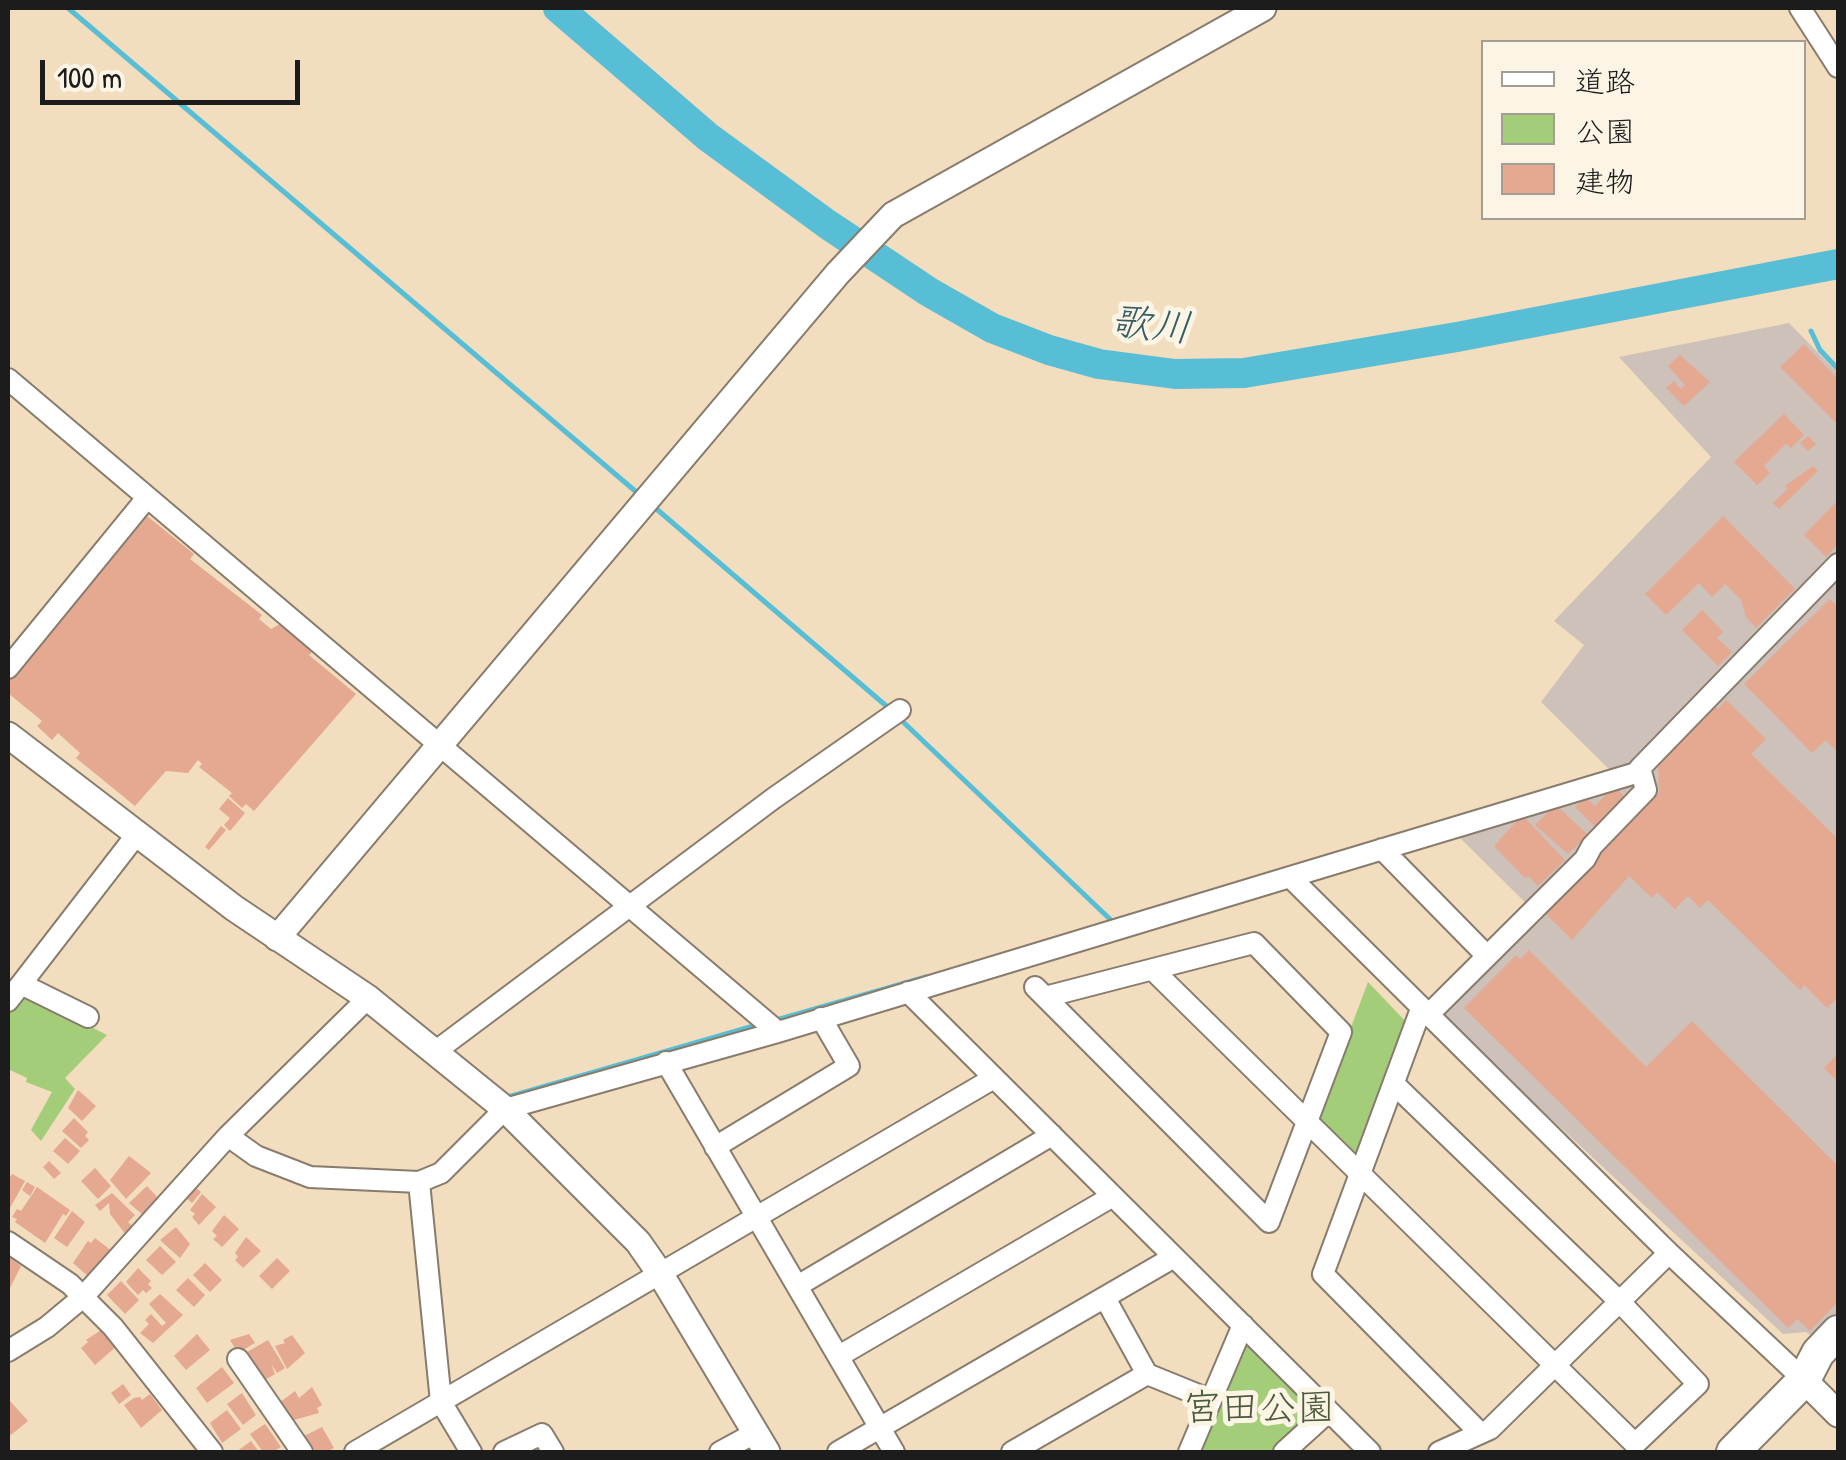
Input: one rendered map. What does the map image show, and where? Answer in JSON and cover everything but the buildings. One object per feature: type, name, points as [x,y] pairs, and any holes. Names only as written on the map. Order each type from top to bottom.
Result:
[{"type":"main road","points":[[1733,1452],[1804,1380],[1818,1353],[1838,1332]]},
{"type":"main road","points":[[1804,1380],[1838,1362]]},
{"type":"street","points":[[277,938],[846,264],[894,214],[1263,8]]},
{"type":"street","points":[[1800,8],[1838,67]]},
{"type":"street","points":[[8,378],[778,1032]]},
{"type":"street","points":[[8,668],[146,499]]},
{"type":"street","points":[[228,1136],[256,1156],[310,1177],[419,1182],[442,1173],[505,1109],[778,1032],[1636,772],[1838,564]]},
{"type":"street","points":[[436,1051],[774,798],[900,710]]},
{"type":"street","points":[[8,735],[136,834],[277,938],[368,998],[436,1051],[505,1109],[638,1242],[761,1442],[720,1452]]},
{"type":"street","points":[[1480,1433],[1323,1274],[1425,1012],[1585,859],[1592,846],[1646,790],[1640,768]]},
{"type":"street","points":[[8,1000],[136,834]]},
{"type":"street","points":[[1382,849],[1487,956]]},
{"type":"street","points":[[1290,877],[1669,1253],[1838,1414]]},
{"type":"street","points":[[1254,943],[1342,1032],[1269,1222],[1040,992],[1154,971],[1254,943]]},
{"type":"street","points":[[1154,971],[1635,1444],[1698,1384],[1618,1300],[1395,1085]]},
{"type":"street","points":[[22,984],[88,1017]]},
{"type":"street","points":[[908,992],[1370,1452]]},
{"type":"street","points":[[8,1351],[47,1327],[83,1297],[228,1136],[368,998]]},
{"type":"street","points":[[715,1146],[849,1066],[821,1018]]},
{"type":"street","points":[[666,1062],[894,1452]]},
{"type":"street","points":[[355,1452],[382,1446],[442,1402],[994,1078]]},
{"type":"street","points":[[799,1285],[1052,1135]]},
{"type":"street","points":[[419,1182],[442,1402],[471,1452]]},
{"type":"street","points":[[838,1356],[1113,1196]]},
{"type":"street","points":[[8,1242],[83,1297],[146,1366],[212,1452]]},
{"type":"street","points":[[1439,1452],[1490,1429],[1669,1253]]},
{"type":"street","points":[[838,1452],[1174,1257]]},
{"type":"street","points":[[1105,1298],[1147,1374],[1211,1400]]},
{"type":"street","points":[[1189,1452],[1242,1326]]},
{"type":"street","points":[[238,1359],[302,1452]]},
{"type":"street","points":[[1012,1452],[1147,1374]]},
{"type":"street","points":[[1284,1452],[1328,1412]]},
{"type":"street","points":[[504,1452],[542,1434],[553,1452]]},
{"type":"shaded area","points":[[1789,323],[1838,373],[1838,1356],[1806,1332],[1783,1334],[1439,1015],[1542,919],[1454,832],[1619,779],[1541,702],[1584,645],[1554,621],[1711,457],[1619,357]]},
{"type":"green space","points":[[1368,982],[1408,1024],[1359,1164],[1315,1123]]},
{"type":"green space","points":[[22,992],[107,1035],[65,1078],[75,1089],[41,1141],[31,1130],[52,1092],[26,1082],[27,1078],[8,1069],[8,1008]]},
{"type":"green space","name":"宮田公園","points":[[1251,1342],[1320,1410],[1280,1452],[1197,1452],[1240,1343]]},
{"type":"waterway","points":[[68,8],[641,496]]},
{"type":"waterway","name":"歌川","points":[[558,8],[708,137],[929,292],[992,328],[1099,364],[1175,374],[1244,373],[1457,337],[1838,264]]},
{"type":"waterway","points":[[1811,331],[1820,350],[1838,369]]},
{"type":"waterway","points":[[653,506],[891,710]]},
{"type":"waterway","points":[[899,718],[1114,923]]},
{"type":"waterway","points":[[773,1021],[926,977]]},
{"type":"waterway","points":[[505,1094],[508,1097],[757,1025]]}]
